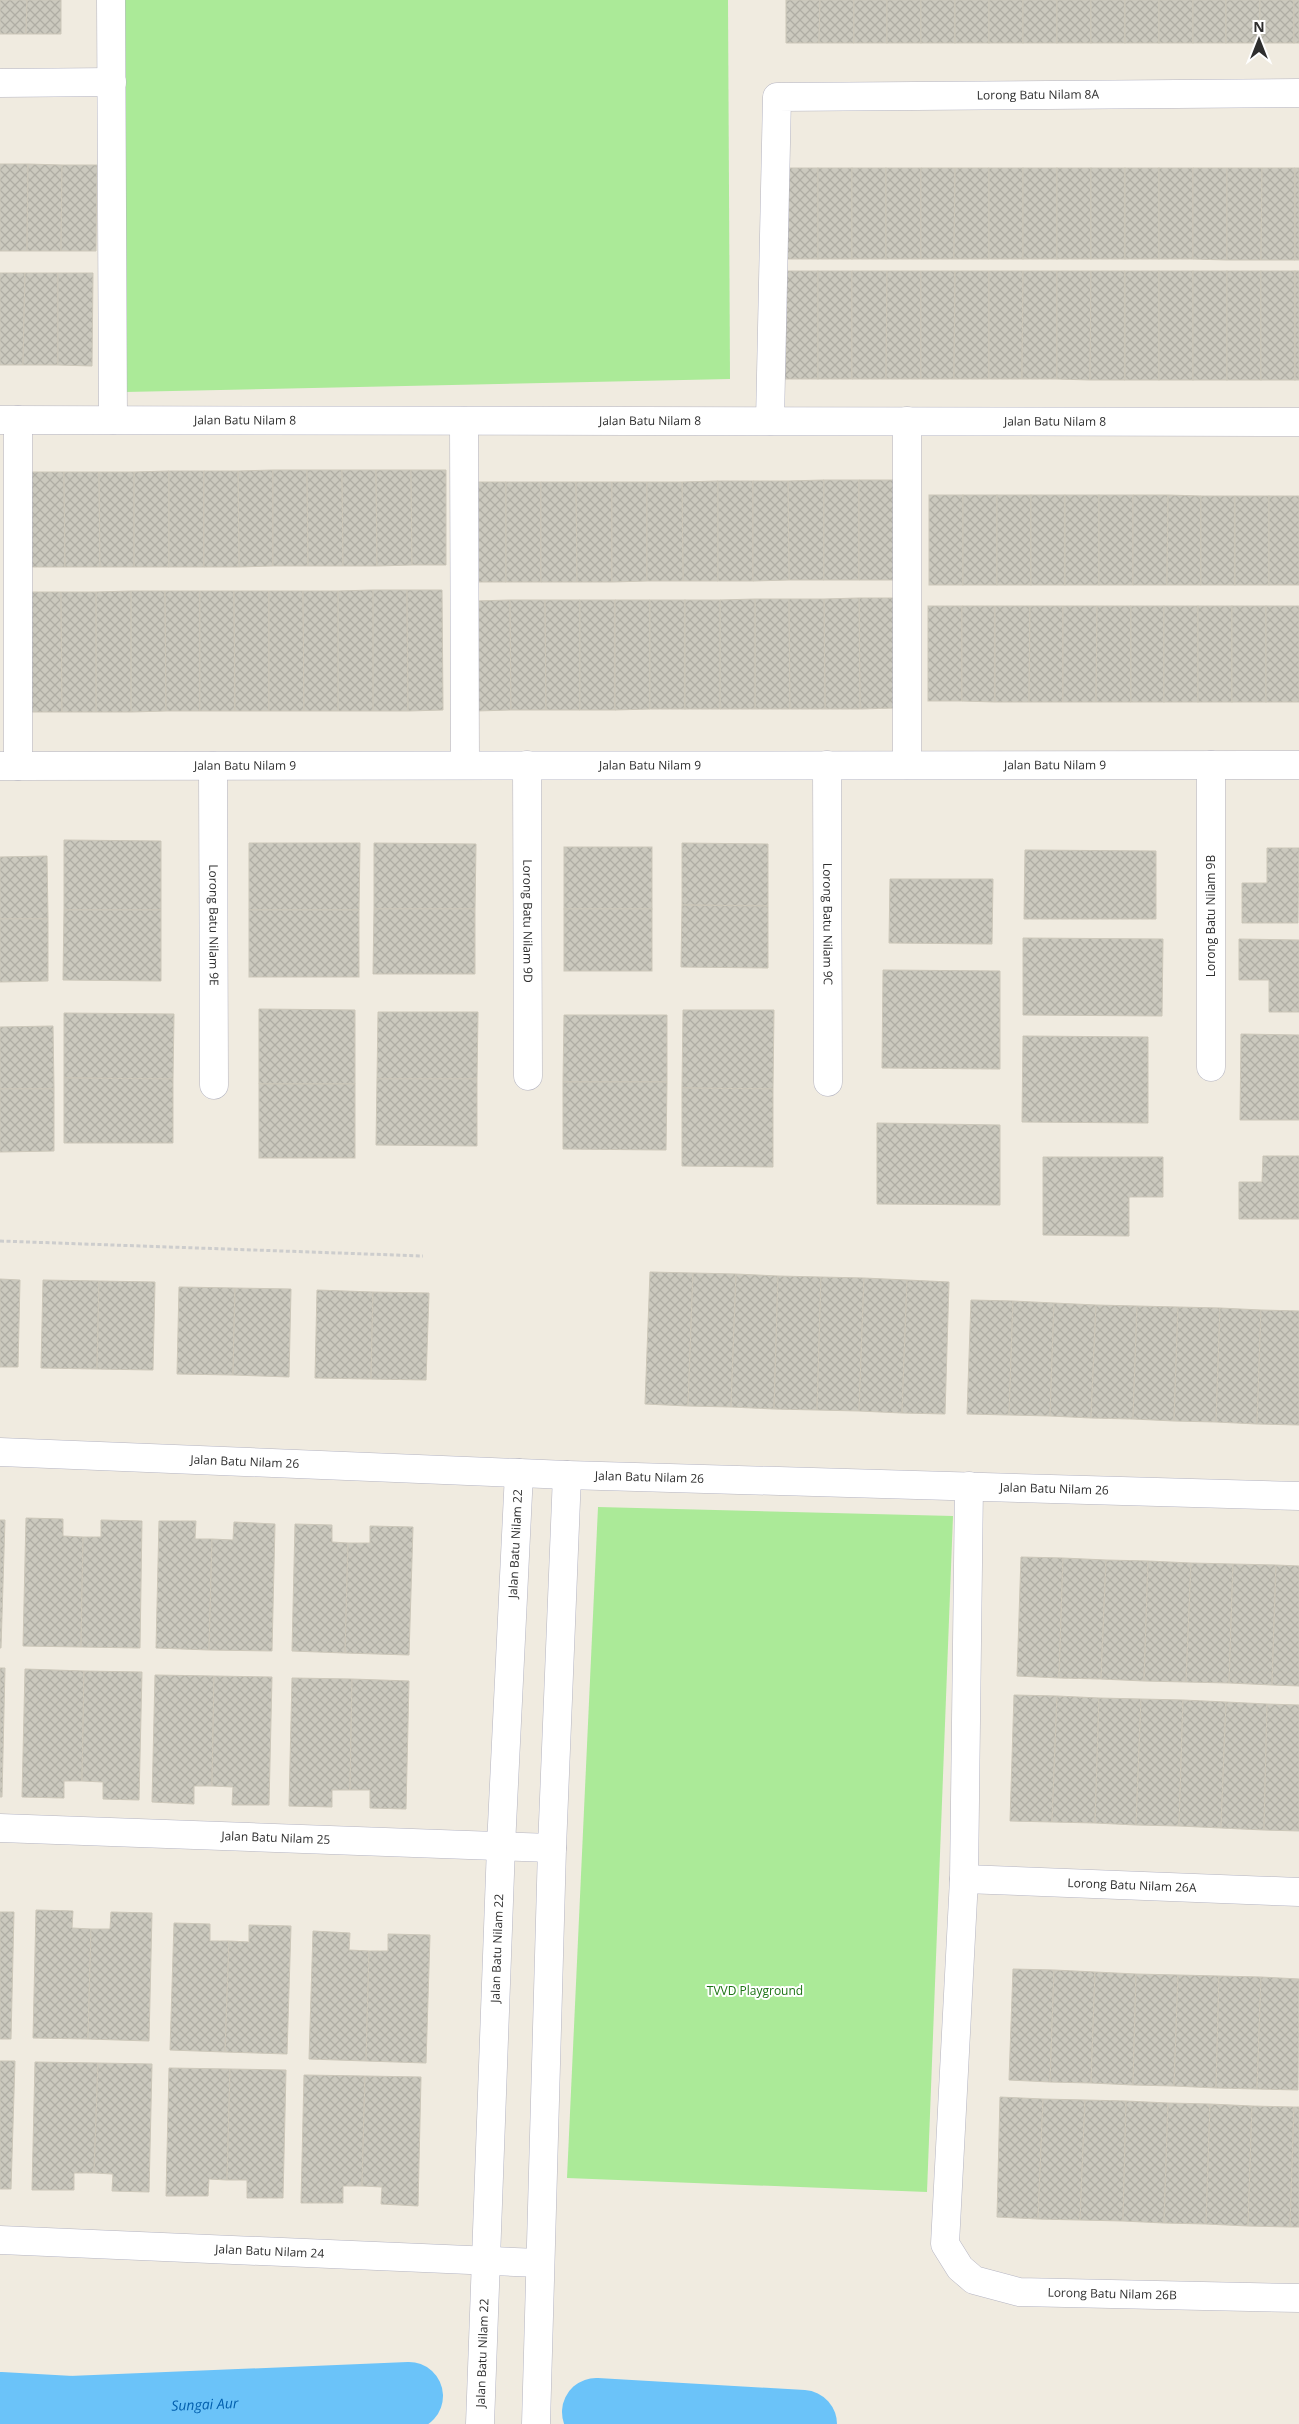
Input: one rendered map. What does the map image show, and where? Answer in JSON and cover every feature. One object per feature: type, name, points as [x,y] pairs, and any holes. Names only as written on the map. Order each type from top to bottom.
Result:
[{"type":"street","points":[[111,0],[112,420]]},
{"type":"street","points":[[0,83],[112,82]]},
{"type":"street","name":"Lorong Batu Nilam 8A","points":[[770,421],[777,97],[1299,93]]},
{"type":"street","points":[[9,420],[9,766]]},
{"type":"street","name":"Jalan Batu Nilam 8","points":[[9,420],[1299,422]]},
{"type":"street","points":[[464,421],[465,765]]},
{"type":"street","points":[[907,421],[907,765]]},
{"type":"street","name":"Lorong Batu Nilam 9D","points":[[527,765],[528,1076]]},
{"type":"street","name":"Lorong Batu Nilam 9C","points":[[827,765],[828,1082]]},
{"type":"street","name":"Lorong Batu Nilam 9B","points":[[1211,765],[1211,1068]]},
{"type":"street","name":"Jalan Batu Nilam 9","points":[[9,766],[1299,765]]},
{"type":"street","name":"Lorong Batu Nilam 9E","points":[[213,766],[214,1085]]},
{"type":"street","name":"Jalan Batu Nilam 26","points":[[0,1452],[567,1475],[1299,1496]]},
{"type":"street","name":"Jalan Batu Nilam 22","points":[[480,2424],[501,1846],[519,1473]]},
{"type":"street","points":[[536,2424],[552,1848],[567,1475]]},
{"type":"street","points":[[964,1879],[968,1486]]},
{"type":"street","name":"Jalan Batu Nilam 25","points":[[0,1828],[552,1848]]},
{"type":"street","name":"Lorong Batu Nilam 26A","points":[[964,1879],[1299,1892]]},
{"type":"street","name":"Lorong Batu Nilam 26B","points":[[964,1879],[946,2244],[960,2268],[974,2280],[1019,2292],[1299,2298]]},
{"type":"street","name":"Jalan Batu Nilam 24","points":[[0,2240],[485,2263],[539,2263]]},
{"type":"path","points":[[0,1241],[423,1256]]},
{"type":"green space","points":[[122,0],[728,0],[730,379],[125,392]]},
{"type":"green space","name":"TVVD Playground","points":[[598,1507],[953,1516],[927,2192],[567,2178]]},
{"type":"building","points":[[0,0],[27,0],[26,34],[0,34]]},
{"type":"building","points":[[27,0],[61,0],[61,34],[26,34]]},
{"type":"building","points":[[786,0],[820,0],[819,43],[786,43]]},
{"type":"building","points":[[820,0],[854,0],[854,43],[819,43]]},
{"type":"building","points":[[854,0],[887,0],[887,43],[854,43]]},
{"type":"building","points":[[887,0],[921,0],[921,43],[887,43]]},
{"type":"building","points":[[921,0],[955,0],[955,43],[921,43]]},
{"type":"building","points":[[955,0],[989,0],[989,43],[955,43]]},
{"type":"building","points":[[989,0],[1023,0],[1023,43],[989,43]]},
{"type":"building","points":[[1023,0],[1057,0],[1057,43],[1023,43]]},
{"type":"building","points":[[1057,0],[1091,0],[1091,43],[1057,43]]},
{"type":"building","points":[[1091,0],[1125,0],[1125,43],[1091,43]]},
{"type":"building","points":[[1125,0],[1159,0],[1159,43],[1125,43]]},
{"type":"building","points":[[1159,0],[1193,0],[1193,43],[1159,43]]},
{"type":"building","points":[[1193,0],[1226,0],[1226,43],[1193,43]]},
{"type":"building","points":[[1226,0],[1260,0],[1260,43],[1226,43]]},
{"type":"building","points":[[1260,0],[1294,0],[1294,43],[1260,43]]},
{"type":"building","points":[[1294,0],[1299,0],[1299,43],[1294,43]]},
{"type":"building","points":[[0,164],[28,164],[27,251],[0,251]]},
{"type":"building","points":[[28,164],[62,165],[61,251],[27,251]]},
{"type":"building","points":[[62,165],[97,165],[96,251],[61,251]]},
{"type":"building","points":[[784,168],[818,168],[818,259],[784,259]]},
{"type":"building","points":[[818,168],[852,168],[852,259],[818,259]]},
{"type":"building","points":[[852,168],[886,168],[886,259],[852,259]]},
{"type":"building","points":[[886,168],[921,168],[921,259],[886,259]]},
{"type":"building","points":[[921,168],[955,168],[954,259],[921,259]]},
{"type":"building","points":[[955,168],[989,168],[989,259],[954,259]]},
{"type":"building","points":[[989,168],[1023,168],[1023,259],[989,259]]},
{"type":"building","points":[[1023,168],[1057,168],[1057,259],[1023,259]]},
{"type":"building","points":[[1057,168],[1091,168],[1091,259],[1057,259]]},
{"type":"building","points":[[1091,168],[1125,168],[1125,259],[1091,259]]},
{"type":"building","points":[[1125,168],[1159,168],[1159,259],[1125,259]]},
{"type":"building","points":[[1159,168],[1193,168],[1193,259],[1159,259]]},
{"type":"building","points":[[1193,168],[1227,168],[1227,260],[1193,259]]},
{"type":"building","points":[[1227,168],[1262,168],[1261,260],[1227,260]]},
{"type":"building","points":[[1262,168],[1295,168],[1295,260],[1261,260]]},
{"type":"building","points":[[1295,168],[1299,168],[1299,260],[1295,260]]},
{"type":"building","points":[[784,271],[818,271],[818,379],[784,379]]},
{"type":"building","points":[[818,271],[852,271],[852,379],[818,379]]},
{"type":"building","points":[[852,271],[887,271],[886,379],[852,379]]},
{"type":"building","points":[[887,271],[921,271],[921,379],[886,379]]},
{"type":"building","points":[[921,271],[955,271],[954,379],[921,379]]},
{"type":"building","points":[[955,271],[989,271],[989,379],[954,379]]},
{"type":"building","points":[[989,271],[1023,271],[1022,379],[989,379]]},
{"type":"building","points":[[1023,271],[1057,271],[1057,379],[1022,379]]},
{"type":"building","points":[[1057,271],[1091,271],[1090,380],[1057,379]]},
{"type":"building","points":[[1091,271],[1125,271],[1125,380],[1090,380]]},
{"type":"building","points":[[1125,271],[1159,271],[1159,380],[1125,380]]},
{"type":"building","points":[[1159,271],[1193,271],[1193,380],[1159,380]]},
{"type":"building","points":[[1193,271],[1227,271],[1227,380],[1193,380]]},
{"type":"building","points":[[1227,271],[1261,271],[1261,380],[1227,380]]},
{"type":"building","points":[[1261,271],[1295,271],[1295,380],[1261,380]]},
{"type":"building","points":[[1295,271],[1299,271],[1299,380],[1295,380]]},
{"type":"building","points":[[0,273],[25,273],[23,365],[0,365]]},
{"type":"building","points":[[25,273],[58,273],[58,365],[23,365]]},
{"type":"building","points":[[58,273],[93,273],[92,366],[58,365]]},
{"type":"building","points":[[273,470],[273,566],[239,567],[238,471]]},
{"type":"building","points":[[273,470],[307,470],[308,566],[273,566]]},
{"type":"building","points":[[307,470],[342,470],[343,566],[308,566]]},
{"type":"building","points":[[342,470],[376,470],[377,566],[343,566]]},
{"type":"building","points":[[376,470],[411,470],[412,565],[377,566]]},
{"type":"building","points":[[411,470],[446,470],[446,565],[412,565]]},
{"type":"building","points":[[169,471],[169,567],[134,567],[134,472]]},
{"type":"building","points":[[169,471],[204,471],[204,567],[169,567]]},
{"type":"building","points":[[204,471],[238,471],[239,567],[204,567]]},
{"type":"building","points":[[30,472],[64,472],[65,567],[31,567]]},
{"type":"building","points":[[64,472],[99,472],[100,567],[65,567]]},
{"type":"building","points":[[99,472],[134,472],[134,567],[100,567]]},
{"type":"building","points":[[824,480],[824,580],[789,580],[788,481]]},
{"type":"building","points":[[824,480],[859,480],[859,580],[824,580]]},
{"type":"building","points":[[859,480],[894,480],[895,580],[859,580]]},
{"type":"building","points":[[718,481],[718,581],[683,581],[682,482]]},
{"type":"building","points":[[718,481],[753,481],[753,581],[718,581]]},
{"type":"building","points":[[753,481],[788,481],[789,580],[753,581]]},
{"type":"building","points":[[470,482],[506,482],[506,582],[471,582]]},
{"type":"building","points":[[506,482],[541,482],[541,582],[506,582]]},
{"type":"building","points":[[541,482],[576,482],[577,582],[541,582]]},
{"type":"building","points":[[576,482],[612,482],[612,582],[577,582]]},
{"type":"building","points":[[612,482],[647,482],[647,581],[612,582]]},
{"type":"building","points":[[647,482],[682,482],[683,581],[647,581]]},
{"type":"building","points":[[929,495],[963,495],[963,585],[929,585]]},
{"type":"building","points":[[963,495],[997,495],[997,585],[963,585]]},
{"type":"building","points":[[997,495],[1031,495],[1031,585],[997,585]]},
{"type":"building","points":[[1031,495],[1065,495],[1065,585],[1031,585]]},
{"type":"building","points":[[1065,495],[1099,495],[1099,585],[1065,585]]},
{"type":"building","points":[[1099,495],[1133,495],[1133,585],[1099,585]]},
{"type":"building","points":[[1133,495],[1168,495],[1167,585],[1133,585]]},
{"type":"building","points":[[1168,495],[1201,496],[1201,585],[1167,585]]},
{"type":"building","points":[[1201,496],[1235,496],[1235,585],[1201,585]]},
{"type":"building","points":[[1235,496],[1269,496],[1269,585],[1235,585]]},
{"type":"building","points":[[1269,496],[1299,496],[1299,585],[1269,585]]},
{"type":"building","points":[[373,590],[407,590],[408,711],[373,711]]},
{"type":"building","points":[[373,590],[373,711],[338,711],[338,591]]},
{"type":"building","points":[[407,590],[442,590],[443,710],[408,711]]},
{"type":"building","points":[[131,591],[165,591],[166,711],[131,712]]},
{"type":"building","points":[[131,591],[131,712],[96,712],[96,592]]},
{"type":"building","points":[[165,591],[200,591],[200,711],[166,711]]},
{"type":"building","points":[[200,591],[234,591],[235,711],[200,711]]},
{"type":"building","points":[[234,591],[269,591],[269,711],[235,711]]},
{"type":"building","points":[[269,591],[303,591],[304,711],[269,711]]},
{"type":"building","points":[[303,591],[338,591],[338,711],[304,711]]},
{"type":"building","points":[[26,592],[61,592],[62,712],[27,712]]},
{"type":"building","points":[[61,592],[96,592],[96,712],[62,712]]},
{"type":"building","points":[[859,598],[894,598],[895,708],[860,709]]},
{"type":"building","points":[[859,598],[860,709],[825,709],[824,599]]},
{"type":"building","points":[[755,599],[789,599],[790,709],[755,709]]},
{"type":"building","points":[[755,599],[755,709],[720,709],[720,600]]},
{"type":"building","points":[[789,599],[824,599],[825,709],[790,709]]},
{"type":"building","points":[[510,600],[511,710],[476,711],[475,601]]},
{"type":"building","points":[[510,600],[545,600],[546,710],[511,710]]},
{"type":"building","points":[[545,600],[580,600],[580,710],[546,710]]},
{"type":"building","points":[[580,600],[615,600],[615,710],[580,710]]},
{"type":"building","points":[[615,600],[650,600],[650,709],[615,710]]},
{"type":"building","points":[[650,600],[685,600],[685,709],[650,709]]},
{"type":"building","points":[[685,600],[720,600],[720,709],[685,709]]},
{"type":"building","points":[[928,606],[962,606],[962,701],[928,701]]},
{"type":"building","points":[[962,606],[995,606],[995,702],[962,701]]},
{"type":"building","points":[[995,606],[1030,606],[1029,702],[995,702]]},
{"type":"building","points":[[1030,606],[1063,606],[1063,702],[1029,702]]},
{"type":"building","points":[[1063,606],[1097,606],[1096,702],[1063,702]]},
{"type":"building","points":[[1097,606],[1131,606],[1131,702],[1096,702]]},
{"type":"building","points":[[1131,606],[1164,606],[1164,702],[1131,702]]},
{"type":"building","points":[[1164,606],[1198,606],[1198,702],[1164,702]]},
{"type":"building","points":[[1198,606],[1232,606],[1232,702],[1198,702]]},
{"type":"building","points":[[1232,606],[1266,606],[1266,702],[1232,702]]},
{"type":"building","points":[[1266,606],[1299,606],[1299,702],[1266,702]]},
{"type":"building","points":[[64,840],[161,841],[161,910],[64,910]]},
{"type":"building","points":[[249,843],[360,843],[359,910],[249,910]]},
{"type":"building","points":[[374,843],[476,844],[475,909],[374,909]]},
{"type":"building","points":[[682,843],[768,844],[768,906],[682,905]]},
{"type":"building","points":[[564,847],[652,847],[652,909],[564,909]]},
{"type":"building","points":[[1267,848],[1299,848],[1298,923],[1242,923],[1242,883],[1267,883]]},
{"type":"building","points":[[1025,850],[1156,851],[1156,919],[1024,919]]},
{"type":"building","points":[[47,856],[48,919],[0,919],[0,857]]},
{"type":"building","points":[[890,879],[993,879],[992,944],[889,943]]},
{"type":"building","points":[[682,905],[768,906],[768,968],[681,967]]},
{"type":"building","points":[[374,909],[475,909],[475,974],[373,974]]},
{"type":"building","points":[[564,909],[652,909],[652,971],[564,971]]},
{"type":"building","points":[[64,910],[161,910],[161,981],[63,980]]},
{"type":"building","points":[[249,910],[359,910],[359,977],[249,977]]},
{"type":"building","points":[[0,919],[48,919],[48,981],[0,982]]},
{"type":"building","points":[[1023,938],[1163,939],[1162,1016],[1023,1015]]},
{"type":"building","points":[[1239,939],[1299,940],[1299,1012],[1269,1012],[1269,980],[1239,980]]},
{"type":"building","points":[[883,970],[1000,971],[1000,1069],[882,1068]]},
{"type":"building","points":[[259,1009],[355,1010],[355,1084],[259,1084]]},
{"type":"building","points":[[683,1010],[774,1010],[773,1089],[682,1088]]},
{"type":"building","points":[[378,1012],[478,1012],[477,1079],[377,1079]]},
{"type":"building","points":[[64,1013],[174,1014],[173,1079],[64,1078]]},
{"type":"building","points":[[564,1015],[667,1015],[667,1082],[563,1082]]},
{"type":"building","points":[[53,1026],[54,1089],[0,1089],[0,1027]]},
{"type":"building","points":[[1241,1034],[1299,1035],[1299,1120],[1240,1120]]},
{"type":"building","points":[[1023,1036],[1148,1037],[1148,1123],[1022,1122]]},
{"type":"building","points":[[64,1078],[173,1079],[173,1143],[64,1143]]},
{"type":"building","points":[[377,1079],[477,1079],[477,1146],[376,1145]]},
{"type":"building","points":[[563,1082],[667,1082],[666,1150],[563,1149]]},
{"type":"building","points":[[259,1084],[355,1084],[355,1158],[259,1158]]},
{"type":"building","points":[[682,1088],[773,1089],[773,1167],[682,1166]]},
{"type":"building","points":[[0,1089],[54,1089],[54,1151],[0,1152]]},
{"type":"building","points":[[877,1123],[1000,1125],[1000,1205],[877,1204]]},
{"type":"building","points":[[1263,1156],[1299,1156],[1299,1219],[1239,1219],[1239,1182],[1262,1182]]},
{"type":"building","points":[[1043,1157],[1163,1157],[1163,1197],[1129,1197],[1129,1236],[1043,1235]]},
{"type":"building","points":[[650,1272],[693,1273],[688,1406],[645,1404]]},
{"type":"building","points":[[693,1273],[736,1274],[731,1407],[688,1406]]},
{"type":"building","points":[[736,1274],[778,1276],[774,1409],[731,1407]]},
{"type":"building","points":[[778,1276],[821,1277],[817,1410],[774,1409]]},
{"type":"building","points":[[821,1277],[864,1278],[859,1411],[817,1410]]},
{"type":"building","points":[[864,1278],[907,1280],[902,1413],[859,1411]]},
{"type":"building","points":[[0,1279],[20,1280],[18,1367],[0,1367]]},
{"type":"building","points":[[43,1280],[99,1281],[97,1369],[41,1368]]},
{"type":"building","points":[[907,1280],[949,1282],[945,1414],[902,1413]]},
{"type":"building","points":[[99,1281],[155,1282],[153,1370],[97,1369]]},
{"type":"building","points":[[179,1287],[235,1288],[233,1375],[177,1374]]},
{"type":"building","points":[[235,1288],[291,1289],[289,1377],[233,1375]]},
{"type":"building","points":[[317,1290],[373,1292],[371,1379],[315,1378]]},
{"type":"building","points":[[373,1292],[429,1293],[426,1380],[371,1379]]},
{"type":"building","points":[[971,1300],[1013,1301],[1009,1415],[967,1414]]},
{"type":"building","points":[[1013,1301],[1054,1303],[1050,1416],[1009,1415]]},
{"type":"building","points":[[1054,1303],[1096,1305],[1091,1418],[1050,1416]]},
{"type":"building","points":[[1096,1305],[1137,1306],[1133,1419],[1091,1418]]},
{"type":"building","points":[[1137,1306],[1178,1307],[1174,1421],[1133,1419]]},
{"type":"building","points":[[1178,1307],[1220,1308],[1216,1422],[1174,1421]]},
{"type":"building","points":[[1220,1308],[1261,1310],[1257,1424],[1216,1422]]},
{"type":"building","points":[[1261,1310],[1299,1311],[1299,1425],[1257,1424]]},
{"type":"building","points":[[26,1518],[63,1519],[63,1536],[83,1537],[81,1647],[23,1646]]},
{"type":"building","points":[[0,1520],[5,1520],[1,1648],[0,1648]]},
{"type":"building","points":[[101,1520],[142,1521],[140,1648],[81,1647],[83,1537],[101,1537]]},
{"type":"building","points":[[159,1521],[196,1521],[195,1539],[212,1539],[209,1650],[156,1648]]},
{"type":"building","points":[[234,1522],[275,1524],[272,1651],[209,1650],[212,1539],[233,1540]]},
{"type":"building","points":[[295,1524],[332,1525],[332,1542],[348,1543],[345,1653],[292,1651]]},
{"type":"building","points":[[370,1526],[413,1527],[409,1655],[345,1653],[348,1543],[370,1543]]},
{"type":"building","points":[[1021,1557],[1063,1558],[1059,1678],[1017,1676]]},
{"type":"building","points":[[1063,1558],[1106,1560],[1101,1679],[1059,1678]]},
{"type":"building","points":[[1106,1560],[1148,1561],[1144,1681],[1101,1679]]},
{"type":"building","points":[[1148,1561],[1191,1563],[1186,1682],[1144,1681]]},
{"type":"building","points":[[1191,1563],[1233,1564],[1229,1683],[1186,1682]]},
{"type":"building","points":[[1233,1564],[1276,1565],[1272,1685],[1229,1683]]},
{"type":"building","points":[[1276,1565],[1299,1566],[1299,1686],[1272,1685]]},
{"type":"building","points":[[0,1668],[5,1668],[2,1797],[0,1797]]},
{"type":"building","points":[[25,1669],[84,1671],[82,1781],[64,1781],[64,1798],[22,1797]]},
{"type":"building","points":[[84,1671],[142,1672],[139,1800],[103,1799],[103,1782],[82,1781]]},
{"type":"building","points":[[155,1675],[214,1676],[212,1786],[194,1786],[194,1804],[152,1802]]},
{"type":"building","points":[[214,1676],[272,1677],[269,1805],[232,1805],[233,1787],[212,1786]]},
{"type":"building","points":[[292,1678],[352,1679],[350,1790],[332,1790],[332,1807],[289,1806]]},
{"type":"building","points":[[352,1679],[409,1681],[406,1809],[370,1808],[370,1790],[350,1790]]},
{"type":"building","points":[[1014,1695],[1057,1696],[1052,1822],[1010,1821]]},
{"type":"building","points":[[1057,1696],[1099,1698],[1095,1823],[1052,1822]]},
{"type":"building","points":[[1099,1698],[1141,1699],[1136,1825],[1095,1823]]},
{"type":"building","points":[[1141,1699],[1183,1700],[1179,1826],[1136,1825]]},
{"type":"building","points":[[1183,1700],[1226,1702],[1221,1828],[1179,1826]]},
{"type":"building","points":[[1226,1702],[1267,1704],[1264,1830],[1221,1828]]},
{"type":"building","points":[[1267,1704],[1299,1705],[1299,1831],[1264,1830]]},
{"type":"building","points":[[36,1910],[73,1911],[72,1928],[91,1929],[88,2039],[33,2038]]},
{"type":"building","points":[[0,1912],[14,1912],[11,2039],[0,2039]]},
{"type":"building","points":[[111,1912],[152,1913],[149,2041],[88,2039],[91,1929],[110,1929]]},
{"type":"building","points":[[174,1923],[210,1924],[210,1941],[229,1941],[225,2052],[170,2050]]},
{"type":"building","points":[[249,1925],[291,1926],[287,2054],[225,2052],[229,1941],[249,1942]]},
{"type":"building","points":[[313,1931],[350,1933],[349,1950],[369,1951],[366,2061],[309,2059]]},
{"type":"building","points":[[388,1934],[430,1935],[426,2063],[366,2061],[369,1951],[388,1951]]},
{"type":"building","points":[[1013,1969],[1054,1970],[1050,2082],[1009,2080]]},
{"type":"building","points":[[1054,1970],[1095,1972],[1091,2083],[1050,2082]]},
{"type":"building","points":[[1095,1972],[1136,1974],[1133,2085],[1091,2083]]},
{"type":"building","points":[[1136,1974],[1178,1975],[1174,2086],[1133,2085]]},
{"type":"building","points":[[1178,1975],[1219,1976],[1216,2088],[1174,2086]]},
{"type":"building","points":[[1219,1976],[1261,1977],[1257,2089],[1216,2088]]},
{"type":"building","points":[[1261,1977],[1299,1979],[1298,2090],[1257,2089]]},
{"type":"building","points":[[0,2061],[15,2061],[11,2189],[0,2189]]},
{"type":"building","points":[[35,2062],[98,2063],[94,2173],[74,2173],[74,2190],[32,2190]]},
{"type":"building","points":[[98,2063],[152,2064],[149,2192],[112,2191],[113,2174],[94,2173]]},
{"type":"building","points":[[169,2068],[230,2069],[227,2180],[209,2179],[208,2196],[166,2196]]},
{"type":"building","points":[[230,2069],[286,2070],[283,2198],[247,2198],[247,2180],[227,2180]]},
{"type":"building","points":[[304,2075],[365,2076],[362,2186],[343,2186],[343,2203],[301,2203]]},
{"type":"building","points":[[365,2076],[421,2077],[418,2206],[381,2204],[382,2187],[362,2186]]},
{"type":"building","points":[[1000,2097],[1043,2099],[1038,2219],[997,2217]]},
{"type":"building","points":[[1043,2099],[1085,2100],[1080,2220],[1038,2219]]},
{"type":"building","points":[[1085,2100],[1126,2101],[1123,2221],[1080,2220]]},
{"type":"building","points":[[1126,2101],[1168,2103],[1164,2223],[1123,2221]]},
{"type":"building","points":[[1168,2103],[1210,2104],[1206,2224],[1164,2223]]},
{"type":"building","points":[[1210,2104],[1252,2106],[1248,2226],[1206,2224]]},
{"type":"building","points":[[1252,2106],[1294,2107],[1290,2227],[1248,2226]]},
{"type":"building","points":[[1294,2107],[1299,2107],[1299,2227],[1290,2227]]},
{"type":"waterway","name":"Sungai Aur","points":[[0,2406],[71,2410],[409,2396]]},
{"type":"waterway","name":"Sungai Aur","points":[[596,2412],[803,2424]]}]
